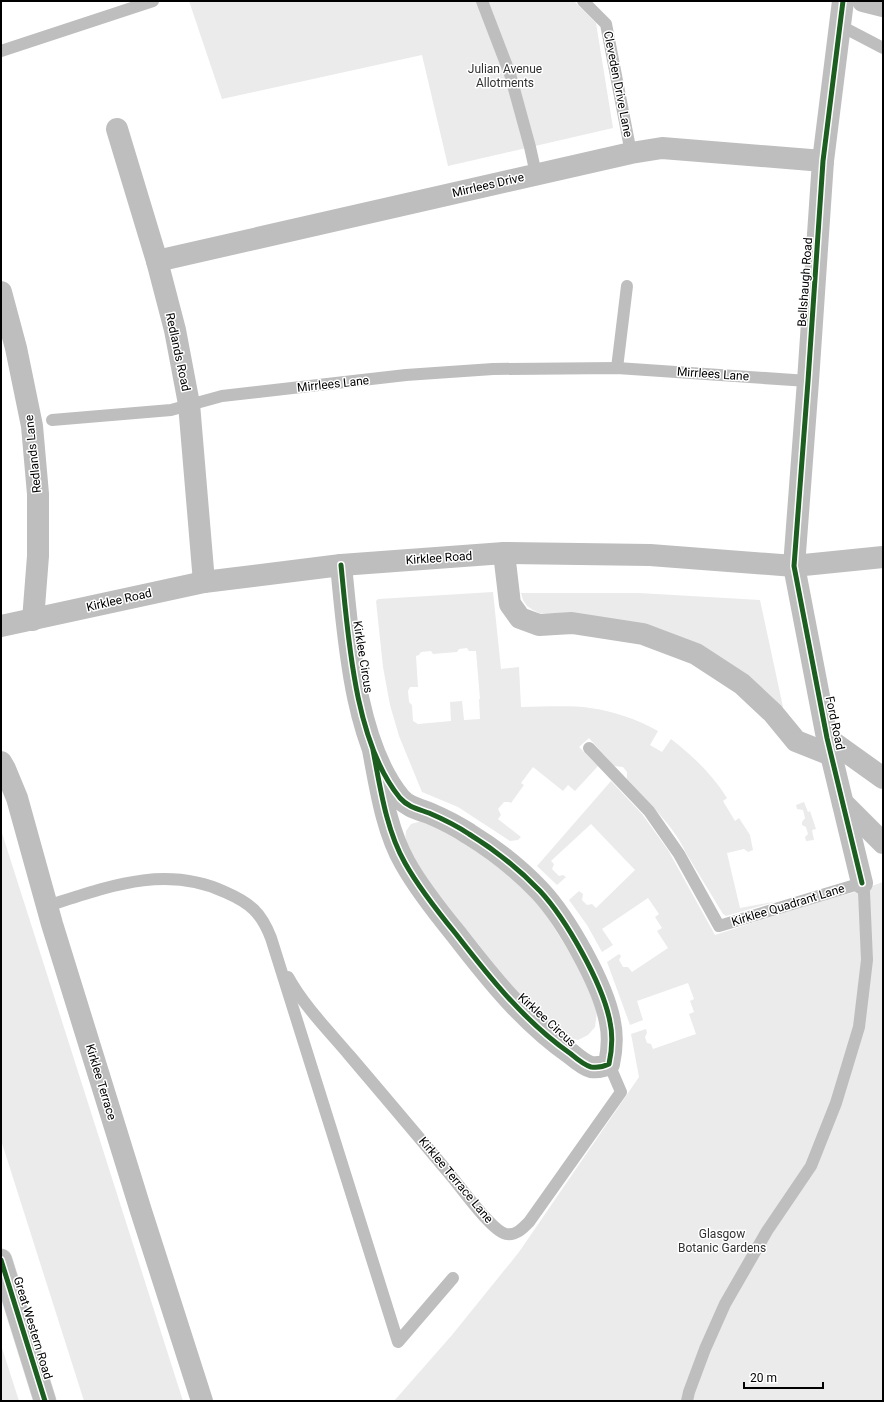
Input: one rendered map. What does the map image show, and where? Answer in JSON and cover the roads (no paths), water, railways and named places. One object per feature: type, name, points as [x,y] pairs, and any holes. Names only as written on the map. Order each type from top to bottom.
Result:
[{"type":"street","name":"Bellshaugh Road","points":[[794,566],[808,381],[822,161],[843,1]]},
{"type":"street","points":[[863,1],[883,6]]},
{"type":"street","name":"Redlands Road","points":[[117,129],[157,261],[174,330],[189,404],[204,582]]},
{"type":"street","name":"Mirrlees Drive","points":[[157,261],[536,174],[631,153],[662,148],[822,161]]},
{"type":"street","name":"Redlands Lane","points":[[1,292],[16,348],[32,426],[38,494],[38,556],[33,620]]},
{"type":"street","points":[[504,553],[510,604],[520,618],[539,625],[572,623],[643,634],[696,654],[742,684],[773,713],[796,741],[829,746],[883,778]]},
{"type":"street","name":"Kirklee Road","points":[[1,626],[204,582],[341,565],[504,553],[650,555],[794,566],[883,557]]},
{"type":"street","name":"Kirklee Circus","points":[[341,565],[351,657],[362,712],[373,750],[384,804],[393,835],[404,862],[447,924],[506,996],[531,1022],[555,1043],[585,1064],[591,1067],[599,1067],[609,1064],[612,1051],[612,1037],[610,1020],[603,998],[582,954],[555,910],[526,877],[486,844],[446,821],[406,804],[400,798],[389,781],[373,750]]},
{"type":"street","name":"Ford Road","points":[[794,566],[829,746],[862,883]]},
{"type":"street","name":"Kirklee Terrace","points":[[1,762],[17,798],[47,906],[141,1211],[202,1401]]},
{"type":"street","points":[[843,803],[883,843]]},
{"type":"street","name":"Great Western Road","points":[[1,1260],[45,1401]]},
{"type":"lane","points":[[1,51],[153,1]]},
{"type":"lane","points":[[482,1],[510,74],[536,174]]},
{"type":"lane","name":"Cleveden Drive Lane","points":[[583,1],[606,24],[631,153]]},
{"type":"lane","points":[[839,25],[883,48]]},
{"type":"lane","points":[[617,368],[627,286]]},
{"type":"lane","name":"Mirrlees Lane","points":[[52,420],[171,410],[222,396],[414,375],[493,369],[617,368],[808,381]]},
{"type":"lane","name":"Kirklee Quadrant Lane","points":[[589,748],[649,811],[679,854],[719,926],[862,883]]},
{"type":"lane","name":"Kirklee Terrace Lane","points":[[47,906],[115,885],[159,879],[192,881],[221,890],[252,906],[266,924],[398,1342],[453,1278]]},
{"type":"lane","points":[[687,1401],[705,1349],[725,1304],[767,1231],[811,1166],[836,1103],[859,1027],[867,960],[864,892],[862,883]]},
{"type":"lane","name":"Kirklee Terrace Lane","points":[[275,953],[295,989],[315,1016],[419,1137],[484,1216],[500,1231],[506,1234],[512,1234],[522,1230],[529,1222],[621,1092],[609,1064]]},
{"type":"park label","name":"Julian Avenue Allotments","points":[[505,76]]},
{"type":"park label","name":"Glasgow Botanic Gardens","points":[[722,1241]]}]
